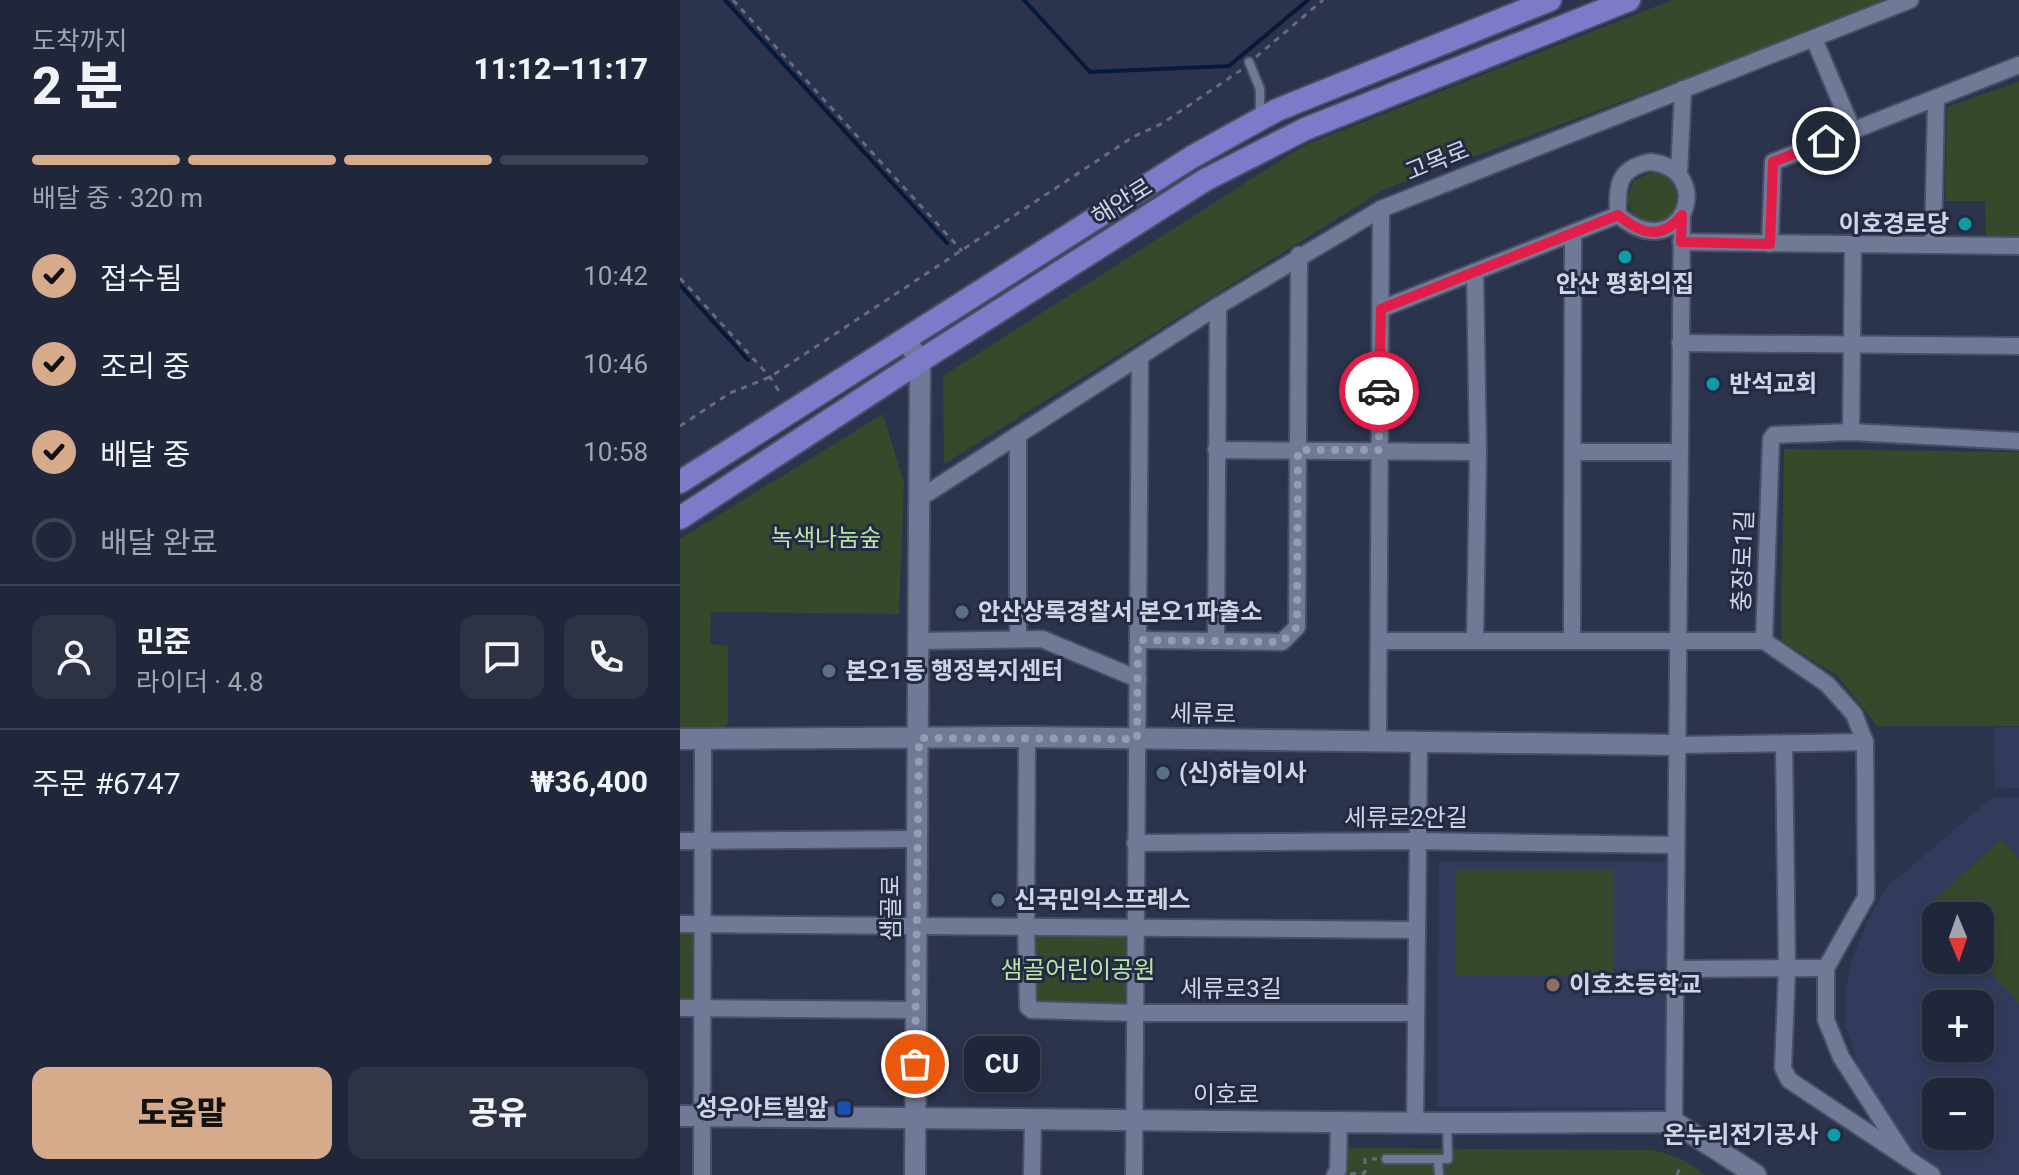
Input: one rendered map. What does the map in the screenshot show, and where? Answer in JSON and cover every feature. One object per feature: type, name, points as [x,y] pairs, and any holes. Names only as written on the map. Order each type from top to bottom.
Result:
[{"type":"main road","name":"해안로","points":[[680,482],[1192,157],[1260,119],[1550,0]]},
{"type":"main road","name":"해안로","points":[[680,518],[1205,180],[1305,129],[1629,0]]},
{"type":"street","name":"고목로","points":[[920,498],[1299,255],[1381,209],[1910,0]]},
{"type":"street","points":[[1814,39],[1853,131]]},
{"type":"street","points":[[1770,244],[1773,162],[2019,65]]},
{"type":"street","points":[[1679,174],[1683,89]]},
{"type":"street","points":[[1933,245],[1936,99]]},
{"type":"street","points":[[1618,215],[1618,186],[1630,169],[1650,162],[1671,167],[1685,182],[1687,193],[1681,242],[1674,1122],[1756,1175]]},
{"type":"street","points":[[1378,742],[1381,209]]},
{"type":"street","points":[[1618,215],[1641,231],[1653,232],[1665,230],[1682,215]]},
{"type":"street","points":[[1381,309],[1618,215]]},
{"type":"street","points":[[1572,640],[1573,234]]},
{"type":"street","points":[[1681,242],[2019,246]]},
{"type":"street","points":[[1851,432],[1853,245]]},
{"type":"street","points":[[1138,640],[1282,642],[1297,627],[1299,255]]},
{"type":"street","points":[[1475,272],[1478,452],[1475,641]]},
{"type":"street","points":[[1216,640],[1218,306]]},
{"type":"street","points":[[906,340],[920,361]]},
{"type":"street","points":[[1680,343],[2019,346]]},
{"type":"street","points":[[1134,1175],[1140,357]]},
{"type":"street","name":"샘골로","points":[[915,1175],[920,361]]},
{"type":"street","name":"충장로1길","points":[[1826,968],[1866,897],[1865,742],[1854,714],[1827,684],[1764,641],[1771,439],[1774,435],[1851,432],[2019,441]]},
{"type":"street","points":[[1018,435],[1018,637]]},
{"type":"street","points":[[1216,450],[1478,452]]},
{"type":"street","points":[[1573,452],[1679,452]]},
{"type":"street","points":[[919,641],[1042,639],[1138,679]]},
{"type":"street","points":[[1379,641],[1764,641]]},
{"type":"street","name":"세류로","points":[[680,739],[1027,737],[1678,745]]},
{"type":"street","name":"세류로3길","points":[[1027,737],[1026,927],[1028,1007],[1032,1010],[1416,1013]]},
{"type":"street","points":[[702,1175],[703,739]]},
{"type":"street","points":[[1415,1123],[1419,742]]},
{"type":"street","points":[[1678,745],[1865,742]]},
{"type":"street","points":[[1784,743],[1787,968],[1783,1068],[1789,1080],[1932,1175]]},
{"type":"street","points":[[680,841],[917,839]]},
{"type":"street","name":"세류로2안길","points":[[1135,843],[1417,841],[1676,845]]},
{"type":"street","points":[[680,924],[1416,930]]},
{"type":"street","points":[[1675,969],[1826,968],[1826,1020],[1841,1057],[1906,1158]]},
{"type":"street","points":[[680,1008],[916,1010]]},
{"type":"street","name":"이호로","points":[[680,1116],[1415,1123],[1674,1122]]},
{"type":"street","points":[[1032,1175],[1033,1120]]},
{"type":"street","points":[[1335,1175],[1338,1170],[1339,1122]]},
{"type":"lane","points":[[1249,62],[1260,89],[1260,119]]},
{"type":"lane","points":[[1386,1159],[1448,1159],[1447,1123]]},
{"type":"lane","points":[[1438,1159],[1439,1175]]},
{"type":"path","points":[[733,0],[962,251]]},
{"type":"path","points":[[680,426],[730,393],[770,377],[1133,137],[1190,106],[1323,0]]},
{"type":"path","points":[[680,278],[770,377],[791,412]]},
{"type":"path","points":[[1345,1174],[1365,1173],[1365,1159],[1386,1159]]},
{"type":"path","points":[[1677,1175],[1681,1165]]},
{"type":"shaded area","points":[[1994,727],[2019,727],[2019,788],[1995,789]]},
{"type":"shaded area","points":[[1993,797],[2019,797],[2019,1175],[1945,1175],[1909,1148],[1874,1109],[1845,1025],[1845,994],[1851,962],[1870,916],[1888,886]]},
{"type":"shaded area","name":"이호초등학교","points":[[1439,861],[1668,862],[1667,1108],[1437,1107]]},
{"type":"green space","points":[[1672,0],[1896,0],[1383,190],[944,464],[943,376],[1303,146]]},
{"type":"green space","points":[[2019,82],[2019,237],[1986,238],[1985,201],[1945,201],[1947,107]]},
{"type":"green space","points":[[1651,172],[1668,174],[1680,187],[1680,212],[1659,227],[1633,217],[1627,198],[1634,181]]},
{"type":"green space","name":"녹색나눔숲","points":[[883,414],[904,483],[899,614],[711,612],[710,644],[728,646],[728,723],[719,733],[680,733],[680,539]]},
{"type":"green space","points":[[1784,449],[2019,452],[2019,726],[1877,726],[1838,676],[1781,641]]},
{"type":"green space","points":[[2001,839],[2019,858],[2019,1003],[1992,974],[1994,902],[1932,902]]},
{"type":"green space","points":[[1455,869],[1613,869],[1613,975],[1455,975]]},
{"type":"green space","points":[[690,932],[695,937],[696,995],[691,1000],[680,1000],[680,933]]},
{"type":"green space","name":"샘골어린이공원","points":[[1120,934],[1125,939],[1126,1000],[1120,1005],[1037,1006],[1032,1001],[1031,940],[1037,935]]},
{"type":"green space","points":[[1348,1148],[1654,1150],[1684,1160],[1706,1175],[1334,1175]]},
{"type":"waterway","points":[[725,0],[947,243]]},
{"type":"waterway","points":[[1024,0],[1090,72],[1229,66],[1308,0]]},
{"type":"waterway","points":[[680,285],[748,360]]},
{"type":"way so far","points":[[915,1064],[919,738],[1137,739],[1138,640],[1282,642],[1297,627],[1298,450],[1379,450],[1379,391]]},
{"type":"place","name":"이호경로당","points":[[1965,224]]},
{"type":"place","name":"안산 평화의집","points":[[1625,257]]},
{"type":"place","name":"반석교회","points":[[1713,384]]},
{"type":"place","name":"안산상록경찰서 본오1파출소","points":[[962,612]]},
{"type":"place","name":"본오1동 행정복지센터","points":[[829,671]]},
{"type":"place","name":"(신)하늘이사","points":[[1163,773]]},
{"type":"place","name":"신국민익스프레스","points":[[998,900]]},
{"type":"place","name":"이호초등학교","points":[[1553,985]]},
{"type":"place","name":"CU","points":[[915,1064]]},
{"type":"place","name":"성우아트빌앞","points":[[844,1108]]},
{"type":"place","name":"온누리전기공사","points":[[1834,1135]]},
{"type":"route","points":[[1379,391],[1381,309],[1618,215],[1641,231],[1653,232],[1665,230],[1682,215],[1681,242],[1770,244],[1773,162],[1826,141]]}]
